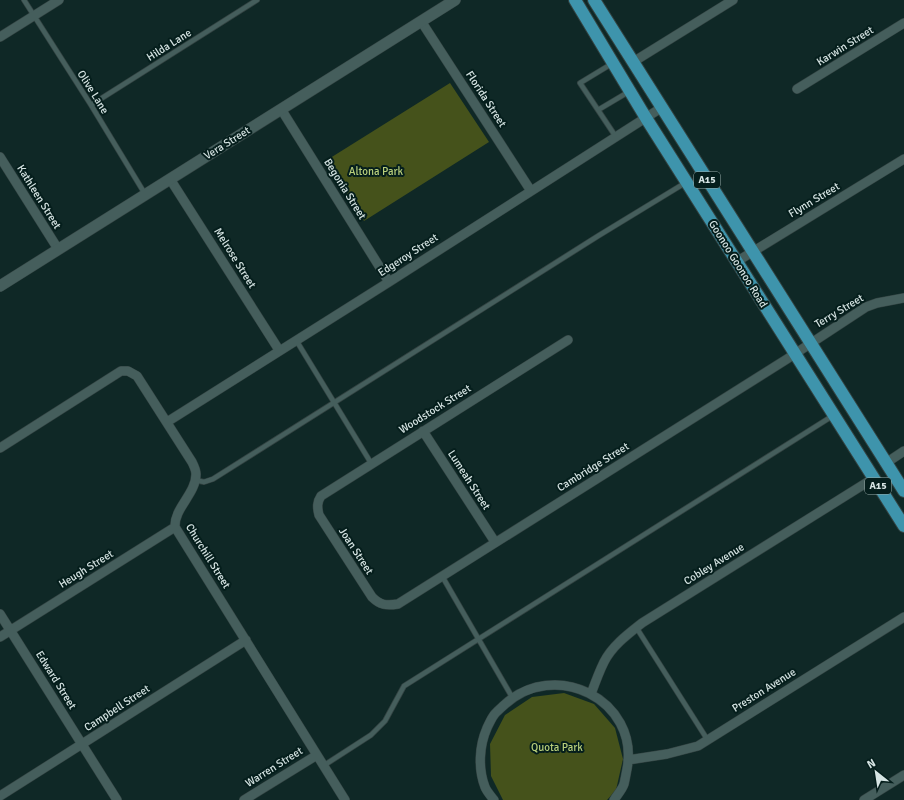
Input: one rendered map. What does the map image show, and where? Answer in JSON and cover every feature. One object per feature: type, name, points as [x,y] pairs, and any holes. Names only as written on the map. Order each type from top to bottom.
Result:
[{"type":"highway","name":"Goonoo Goonoo Road","points":[[575,0],[646,118],[736,262],[904,526]]},
{"type":"highway","name":"Goonoo Goonoo Road","points":[[594,0],[904,491]]},
{"type":"street","points":[[0,37],[59,0]]},
{"type":"street","points":[[633,62],[733,0]]},
{"type":"street","name":"Vera Street","points":[[0,286],[421,21],[448,2]]},
{"type":"street","name":"Florida Street","points":[[421,21],[531,191]]},
{"type":"street","name":"Karwin Street","points":[[797,89],[904,22]]},
{"type":"street","name":"Edgeroy Street","points":[[167,422],[662,108]]},
{"type":"street","name":"Begonia Street","points":[[281,109],[389,282]]},
{"type":"street","name":"Kathleen Street","points":[[0,157],[58,249]]},
{"type":"street","name":"Flynn Street","points":[[736,262],[904,159]]},
{"type":"street","name":"Melrose Street","points":[[170,179],[279,350]]},
{"type":"street","name":"Terry Street","points":[[811,343],[866,307],[877,303],[904,298]]},
{"type":"street","name":"Woodstock Street","points":[[318,501],[326,492],[371,463],[568,340]]},
{"type":"street","name":"Cambridge Street","points":[[385,606],[398,604],[811,343]]},
{"type":"street","points":[[0,448],[121,372],[128,371],[137,376],[192,462],[195,471],[195,480]]},
{"type":"street","name":"Lumeah Street","points":[[423,431],[495,542]]},
{"type":"street","points":[[886,463],[904,452]]},
{"type":"street","name":"Cobley Avenue","points":[[591,694],[604,661],[636,627],[874,478]]},
{"type":"street","name":"Churchill Street","points":[[195,480],[191,491],[177,515],[175,528],[345,800]]},
{"type":"street","name":"Joan Street","points":[[318,501],[317,508],[319,515],[372,596],[377,602],[385,606]]},
{"type":"street","name":"Heugh Street","points":[[0,637],[175,528]]},
{"type":"street","name":"Edward Street","points":[[0,614],[117,800]]},
{"type":"street","name":"Preston Avenue","points":[[628,760],[667,754],[698,746],[904,617]]},
{"type":"street","name":"Campbell Street","points":[[0,796],[246,640]]},
{"type":"street","points":[[494,800],[486,787],[480,763],[483,738],[494,715],[512,697],[531,688],[551,684],[572,686],[591,694],[607,706],[619,722],[626,740],[628,760],[624,784],[614,800]]},
{"type":"street","name":"Warren Street","points":[[244,800],[317,755]]},
{"type":"street","points":[[864,800],[904,775]]},
{"type":"lane","name":"Olive Lane","points":[[24,0],[91,105],[145,194]]},
{"type":"lane","name":"Hilda Lane","points":[[91,105],[257,0]]},
{"type":"lane","points":[[613,63],[580,83],[616,137]]},
{"type":"lane","points":[[598,110],[630,91]]},
{"type":"lane","points":[[195,480],[204,482],[213,479],[686,182]]},
{"type":"lane","points":[[296,340],[333,403],[371,463]]},
{"type":"lane","points":[[323,766],[371,735],[385,721],[404,686],[834,415]]},
{"type":"lane","points":[[442,576],[512,697]]},
{"type":"lane","points":[[636,627],[707,740]]},
{"type":"green space","name":"Altona Park","points":[[450,83],[489,142],[364,221],[327,160]]},
{"type":"green space","name":"Quota Park","points":[[564,693],[594,704],[615,728],[623,759],[616,790],[607,800],[503,800],[491,776],[490,744],[505,715],[532,697]]}]
